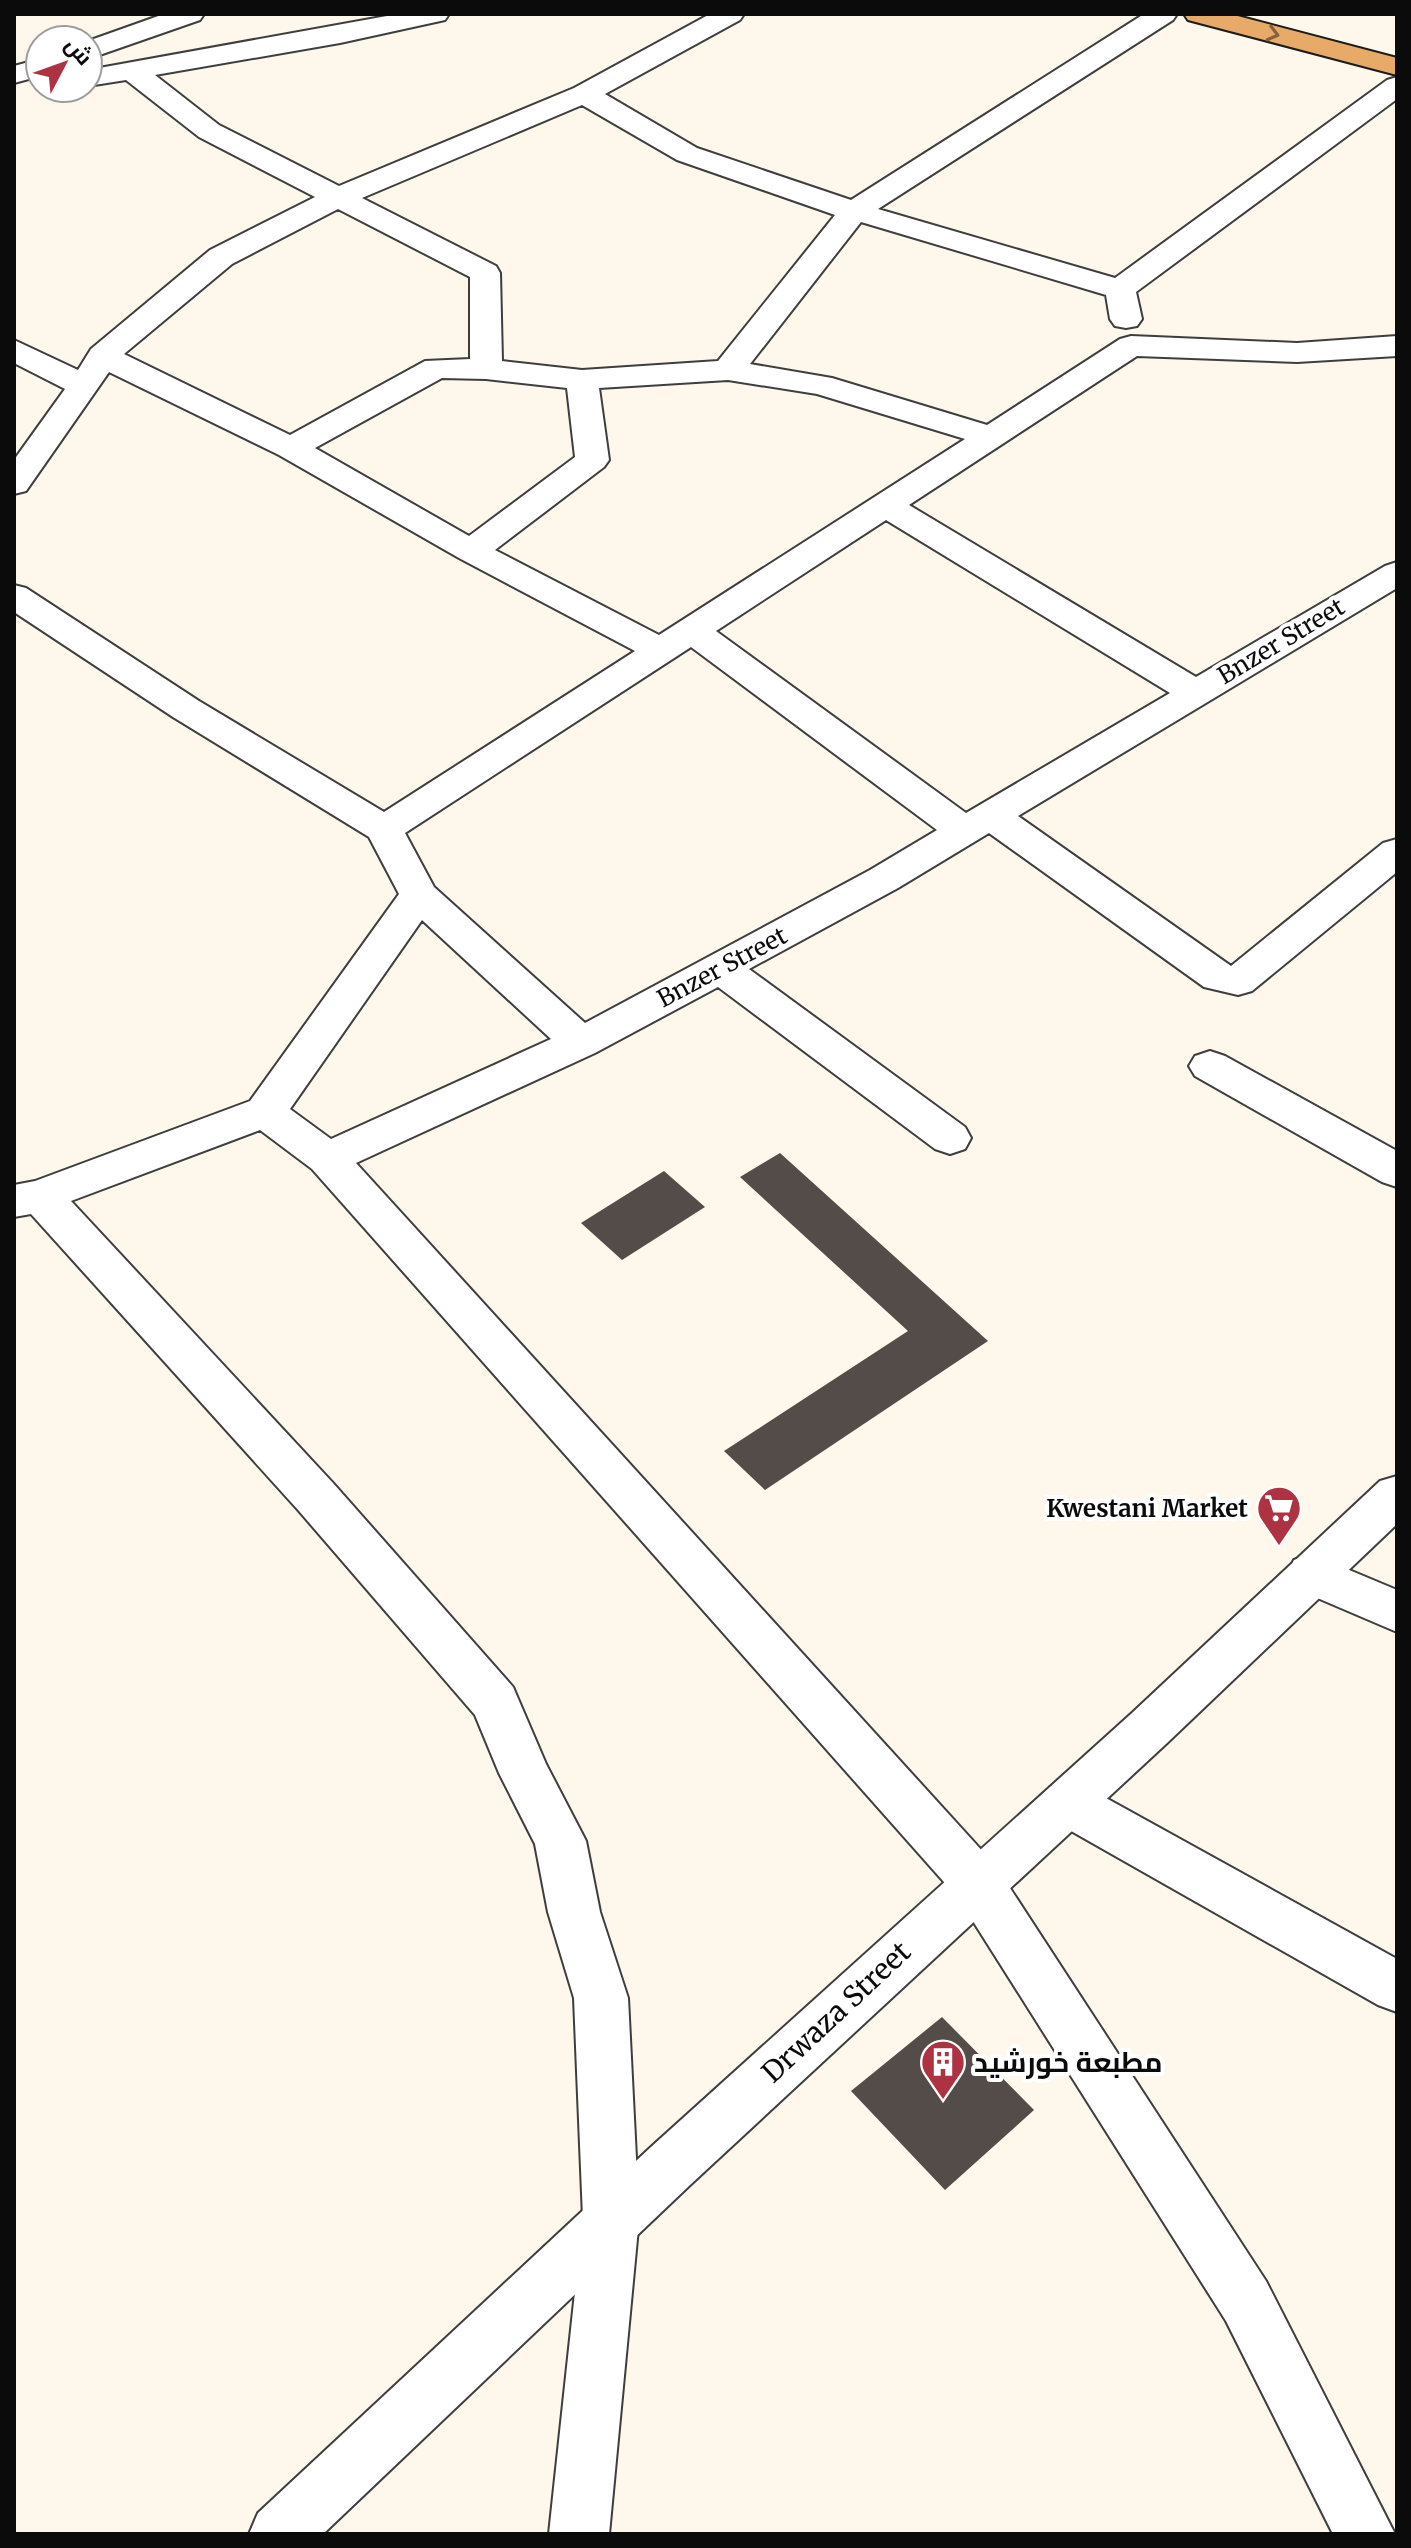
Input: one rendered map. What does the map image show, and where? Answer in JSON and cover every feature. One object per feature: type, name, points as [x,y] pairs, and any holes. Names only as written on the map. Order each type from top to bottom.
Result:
[{"type":"highway","points":[[1198,14],[1397,67]]},
{"type":"highway","points":[[1286,14],[1397,42]]},
{"type":"street","points":[[104,45],[190,14]]},
{"type":"street","points":[[105,71],[435,14]]},
{"type":"street","points":[[14,484],[102,356],[221,257],[337,198],[584,94],[730,14]]},
{"type":"street","points":[[728,370],[854,211],[1163,14]]},
{"type":"street","points":[[105,71],[209,131],[485,273],[486,369]]},
{"type":"street","points":[[1120,289],[1397,86]]},
{"type":"street","points":[[584,94],[687,154],[854,211],[1120,289]]},
{"type":"street","points":[[1120,289],[1131,346]]},
{"type":"street","points":[[384,829],[1131,346],[1267,352],[1362,351],[1396,332]]},
{"type":"street","points":[[14,350],[84,386]]},
{"type":"street","points":[[102,356],[291,448],[471,551],[677,640],[977,823],[1218,977],[1238,981],[1397,852]]},
{"type":"street","points":[[291,448],[436,368],[486,369],[582,380],[728,370],[821,385],[990,436]]},
{"type":"street","points":[[471,551],[592,460],[582,380]]},
{"type":"street","points":[[886,505],[1195,692]]},
{"type":"street","name":"Bnzer Street","points":[[327,1158],[581,1043],[884,879],[1397,573]]},
{"type":"street","points":[[14,596],[186,709],[384,829],[419,895],[581,1043]]},
{"type":"street","points":[[419,895],[265,1112],[27,1198],[316,1497],[495,1702],[524,1773],[560,1841],[574,1912],[601,1998],[611,2218],[579,2534]]},
{"type":"street","points":[[720,968],[950,1138]]},
{"type":"street","points":[[1210,1066],[1397,1171]]},
{"type":"street","points":[[265,1112],[327,1158],[977,1882],[1246,2301],[1365,2534]]},
{"type":"street","name":"Drwaza Street","points":[[279,2534],[611,2218],[977,1882],[1068,1803],[1397,1495]]},
{"type":"street","points":[[1311,1574],[1397,1612]]},
{"type":"street","points":[[1068,1803],[1397,1987]]},
{"type":"building","points":[[780,1153],[988,1341],[765,1490],[724,1451],[908,1331],[740,1177]]},
{"type":"building","points":[[664,1171],[705,1207],[622,1260],[581,1223]]},
{"type":"building","name":"مطبعة خورشيد","points":[[942,2017],[1034,2110],[945,2190],[851,2091]]},
{"type":"place","name":"Kwestani Market","points":[[1279,1547]]},
{"type":"place","name":"مطبعة خورشيد","points":[[943,2101]]}]
